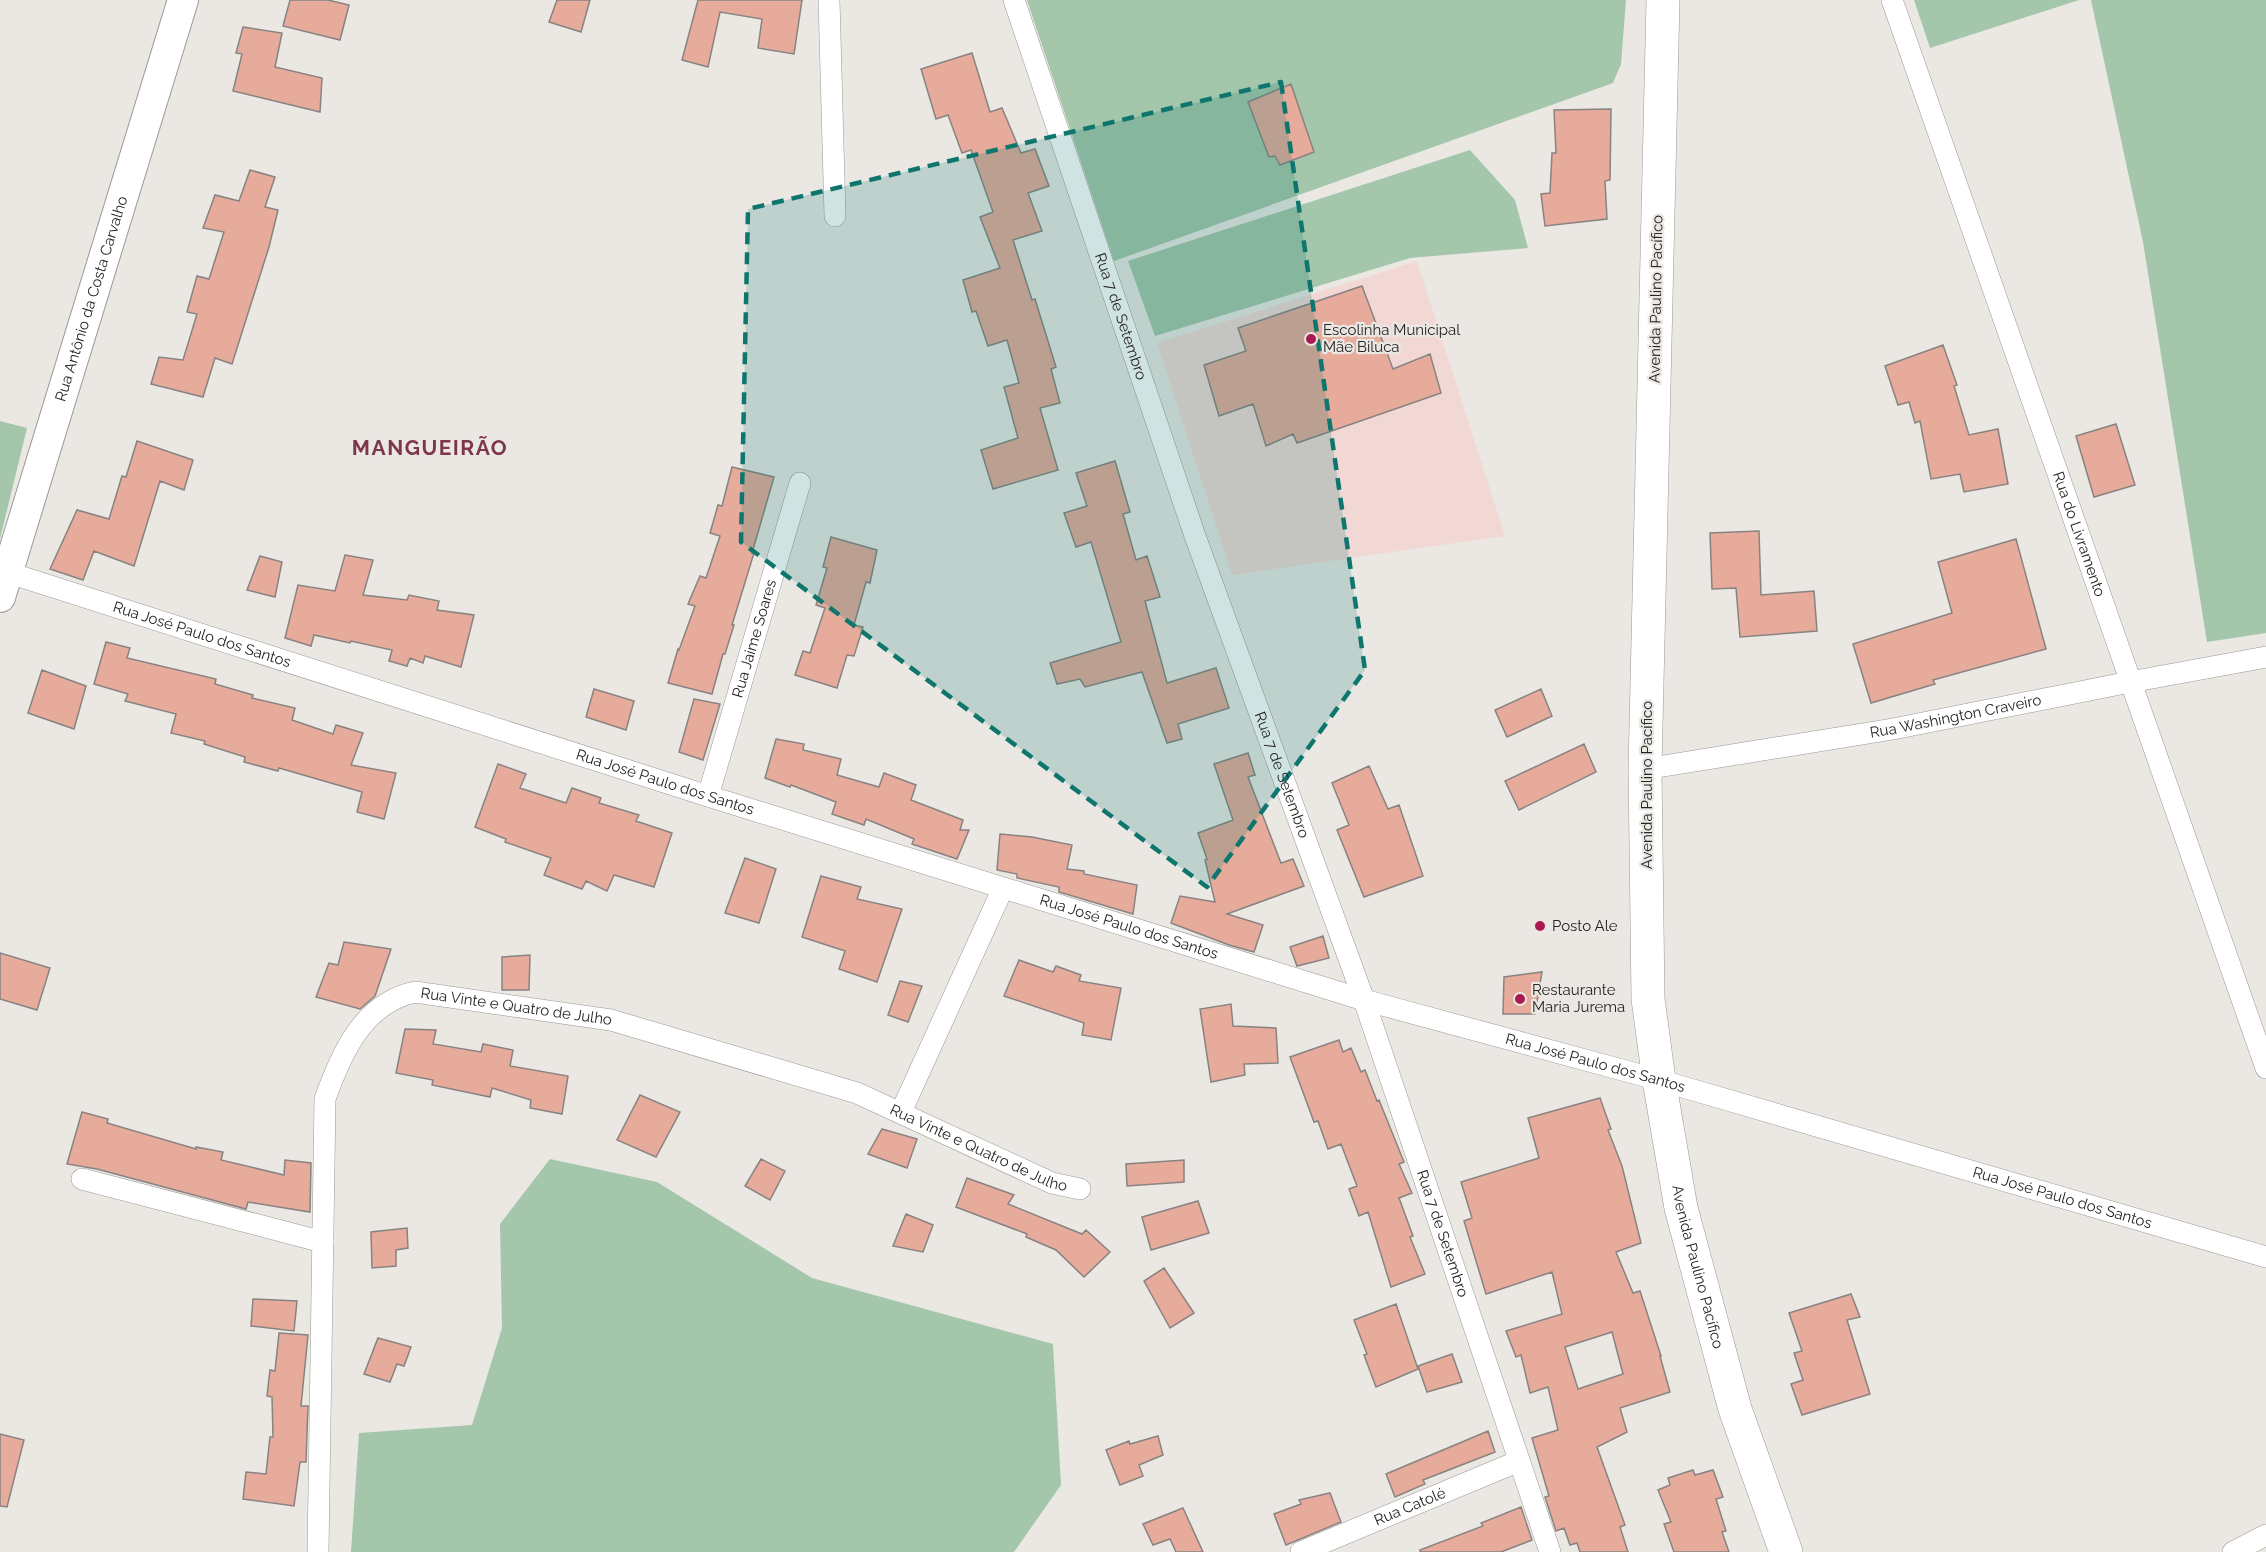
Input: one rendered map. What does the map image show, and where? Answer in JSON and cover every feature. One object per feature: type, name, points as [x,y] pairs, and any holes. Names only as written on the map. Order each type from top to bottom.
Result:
[{"type":"main road","name":"Avenida Paulino Pacífico","points":[[1662,0],[1645,769],[1648,999],[1681,1208],[1729,1387],[1786,1552]]},
{"type":"street","name":"Rua Antônio da Costa Carvalho","points":[[3,580],[183,0]]},
{"type":"street","points":[[829,0],[835,216]]},
{"type":"street","name":"Rua 7 de Setembro","points":[[1014,0],[1196,536],[1364,1000],[1550,1552]]},
{"type":"street","name":"Rua do Livramento","points":[[1892,0],[2266,1068]]},
{"type":"street","name":"Rua Jaime Soares","points":[[708,795],[800,483]]},
{"type":"street","name":"Rua José Paulo dos Santos","points":[[3,580],[708,795],[1364,1000],[1659,1080],[2266,1257]]},
{"type":"street","name":"Rua Washington Craveiro","points":[[1645,769],[1893,729],[2266,657]]},
{"type":"street","points":[[901,1112],[1003,888]]},
{"type":"street","name":"Rua Vinte e Quatro de Julho","points":[[318,1552],[325,1099],[338,1063],[362,1024],[399,996],[415,992],[610,1020],[857,1092],[1052,1183],[1080,1189]]},
{"type":"street","points":[[82,1179],[323,1242]]},
{"type":"street","name":"Rua Catolé","points":[[1301,1552],[1519,1461]]},
{"type":"street","points":[[2233,1552],[2266,1535]]},
{"type":"highlighted area","points":[[1281,82],[1365,670],[1207,887],[741,542],[748,209]]},
{"type":"shaded area","points":[[1417,261],[1505,536],[1232,575],[1157,343]]},
{"type":"green space","points":[[1027,0],[1626,0],[1621,64],[1613,83],[1114,261]]},
{"type":"green space","points":[[1914,0],[2079,0],[1930,48]]},
{"type":"green space","points":[[2091,0],[2266,0],[2266,633],[2207,642],[2143,242]]},
{"type":"green space","points":[[1470,150],[1515,200],[1528,248],[1410,258],[1155,336],[1128,261]]},
{"type":"green space","points":[[0,421],[27,428],[0,539]]},
{"type":"green space","points":[[550,1159],[657,1182],[812,1278],[1053,1344],[1061,1485],[1014,1552],[351,1552],[359,1433],[472,1425],[502,1328],[500,1224]]},
{"type":"building","points":[[290,0],[328,0],[349,5],[340,40],[283,26]]},
{"type":"building","points":[[557,0],[590,0],[581,32],[549,22]]},
{"type":"building","points":[[698,0],[802,0],[794,54],[758,48],[762,19],[720,12],[708,67],[682,60]]},
{"type":"building","points":[[243,27],[282,33],[275,67],[322,78],[320,112],[233,91],[242,54],[236,53]]},
{"type":"building","points":[[972,53],[990,112],[1002,108],[1021,153],[1035,149],[1049,186],[1028,193],[1042,231],[1013,240],[1032,300],[1035,299],[1056,367],[1051,369],[1060,403],[1040,408],[1058,470],[993,489],[981,450],[1018,438],[1004,387],[1019,383],[1007,340],[988,346],[976,311],[972,312],[963,280],[1000,268],[980,217],[993,212],[971,150],[962,153],[948,115],[936,119],[921,69]]},
{"type":"building","points":[[1291,84],[1314,152],[1280,165],[1275,156],[1269,157],[1248,102]]},
{"type":"building","points":[[1611,109],[1610,180],[1605,181],[1607,219],[1545,226],[1541,194],[1550,193],[1552,153],[1556,153],[1554,110]]},
{"type":"building","points":[[250,170],[275,177],[265,207],[278,210],[269,247],[232,364],[215,358],[203,397],[151,384],[159,357],[183,360],[197,314],[187,312],[197,276],[209,279],[224,232],[203,228],[215,195],[239,201]]},
{"type":"building","points":[[1362,286],[1393,369],[1430,354],[1441,393],[1297,443],[1293,434],[1266,446],[1253,404],[1219,416],[1204,365],[1246,351],[1238,328]]},
{"type":"building","points":[[1943,345],[1957,385],[1954,386],[1969,435],[1998,429],[2008,484],[1964,492],[1960,474],[1931,479],[1920,421],[1915,423],[1909,402],[1898,405],[1885,366]]},
{"type":"building","points":[[2116,424],[2135,485],[2094,497],[2076,436]]},
{"type":"building","points":[[137,441],[193,460],[184,490],[160,481],[134,566],[94,551],[83,580],[50,569],[77,510],[109,519],[122,476],[126,477]]},
{"type":"building","points":[[1115,461],[1130,512],[1123,514],[1136,560],[1147,556],[1160,597],[1145,601],[1167,683],[1216,668],[1229,708],[1178,724],[1182,739],[1167,743],[1142,672],[1085,687],[1080,679],[1057,684],[1050,663],[1121,642],[1091,542],[1076,547],[1064,513],[1087,506],[1076,473]]},
{"type":"building","points":[[732,467],[774,477],[732,625],[734,625],[712,694],[668,683],[678,649],[695,606],[688,604],[700,576],[706,578],[720,536],[710,533],[718,505],[722,506]]},
{"type":"building","points":[[1759,531],[1761,595],[1814,591],[1817,631],[1740,637],[1736,588],[1712,589],[1710,533]]},
{"type":"building","points":[[831,537],[877,550],[870,583],[866,582],[854,625],[863,627],[854,656],[847,655],[837,688],[795,675],[803,651],[810,653],[825,608],[816,605],[827,568],[823,567]]},
{"type":"building","points":[[2016,539],[2046,649],[1933,680],[1935,684],[1871,703],[1853,644],[1952,613],[1938,562]]},
{"type":"building","points":[[345,555],[373,560],[363,595],[407,600],[409,595],[439,601],[437,610],[474,615],[461,667],[425,656],[423,663],[410,658],[407,666],[389,661],[392,650],[314,635],[311,646],[285,638],[298,585],[335,591]]},
{"type":"building","points":[[260,556],[282,562],[275,597],[247,590]]},
{"type":"building","points":[[106,642],[130,648],[127,658],[216,679],[215,684],[253,695],[252,698],[295,708],[292,720],[333,734],[336,725],[363,733],[351,765],[396,773],[384,819],[357,812],[362,792],[279,768],[278,771],[244,762],[245,757],[204,744],[205,741],[171,733],[176,714],[125,701],[128,694],[94,684]]},
{"type":"building","points":[[42,670],[86,686],[74,729],[28,713]]},
{"type":"building","points":[[594,689],[634,701],[626,730],[586,717]]},
{"type":"building","points":[[1541,689],[1552,716],[1507,737],[1495,710]]},
{"type":"building","points":[[694,699],[720,704],[703,760],[679,752]]},
{"type":"building","points":[[776,739],[804,744],[803,750],[841,759],[837,775],[879,787],[884,773],[916,785],[911,800],[963,820],[960,830],[969,830],[957,859],[912,844],[914,839],[866,819],[864,825],[832,814],[836,802],[765,778]]},
{"type":"building","points":[[1584,744],[1596,772],[1519,810],[1505,781]]},
{"type":"building","points":[[1248,753],[1255,775],[1248,777],[1281,863],[1293,859],[1304,886],[1227,914],[1263,925],[1254,952],[1171,923],[1180,896],[1215,902],[1205,860],[1207,859],[1198,833],[1233,820],[1214,764]]},
{"type":"building","points":[[498,764],[526,774],[520,788],[566,803],[572,788],[601,798],[599,803],[639,815],[636,821],[672,833],[654,887],[614,875],[607,891],[586,881],[582,889],[544,875],[551,858],[505,842],[506,839],[475,827]]},
{"type":"building","points":[[1369,766],[1388,809],[1399,805],[1423,876],[1364,897],[1337,830],[1349,825],[1332,783]]},
{"type":"building","points":[[1000,834],[1032,837],[1072,845],[1067,869],[1084,871],[1084,874],[1137,885],[1133,914],[1059,892],[1059,887],[1017,878],[1017,874],[997,870]]},
{"type":"building","points":[[745,858],[776,869],[759,923],[725,913]]},
{"type":"building","points":[[821,876],[861,887],[857,899],[902,909],[877,982],[839,969],[845,951],[802,937]]},
{"type":"building","points":[[1323,936],[1329,958],[1297,966],[1290,947]]},
{"type":"building","points":[[344,942],[391,949],[375,996],[360,1009],[316,997],[329,963],[338,965]]},
{"type":"building","points":[[0,953],[50,968],[37,1010],[0,999]]},
{"type":"building","points":[[530,955],[529,990],[502,990],[502,957]]},
{"type":"building","points":[[1019,960],[1053,972],[1056,966],[1081,975],[1079,981],[1121,988],[1111,1040],[1082,1035],[1084,1023],[1004,996]]},
{"type":"building","points":[[1542,972],[1535,1014],[1503,1014],[1504,977]]},
{"type":"building","points":[[900,981],[922,986],[908,1022],[888,1015]]},
{"type":"building","points":[[1231,1004],[1233,1026],[1276,1028],[1278,1063],[1244,1064],[1245,1075],[1211,1082],[1200,1009]]},
{"type":"building","points":[[405,1029],[436,1030],[433,1044],[481,1052],[483,1044],[513,1050],[510,1066],[568,1076],[562,1114],[530,1108],[531,1100],[492,1088],[490,1097],[432,1085],[433,1080],[396,1073]]},
{"type":"building","points":[[1339,1040],[1343,1052],[1351,1048],[1361,1072],[1365,1070],[1404,1162],[1399,1164],[1412,1193],[1399,1198],[1413,1236],[1410,1237],[1425,1274],[1391,1287],[1368,1212],[1359,1216],[1349,1189],[1357,1186],[1341,1144],[1328,1149],[1318,1121],[1314,1122],[1290,1057]]},
{"type":"building","points":[[640,1095],[680,1112],[656,1157],[617,1140]]},
{"type":"building","points":[[1600,1098],[1611,1129],[1608,1130],[1622,1166],[1641,1243],[1616,1252],[1633,1293],[1640,1291],[1670,1392],[1620,1408],[1627,1432],[1597,1447],[1625,1525],[1620,1527],[1628,1552],[1580,1552],[1577,1543],[1570,1545],[1564,1528],[1556,1531],[1545,1497],[1549,1496],[1532,1438],[1558,1430],[1548,1387],[1530,1393],[1521,1355],[1516,1357],[1506,1331],[1562,1314],[1552,1272],[1486,1294],[1464,1221],[1472,1218],[1461,1182],[1539,1158],[1528,1118]],"holes":[[[1612,1332],[1623,1374],[1578,1389],[1565,1347]]]},
{"type":"building","points":[[82,1112],[108,1119],[107,1123],[196,1149],[196,1147],[223,1152],[221,1160],[284,1175],[285,1160],[311,1163],[310,1212],[248,1202],[246,1209],[97,1169],[67,1164]]},
{"type":"building","points":[[882,1129],[917,1139],[907,1168],[868,1154]]},
{"type":"building","points":[[761,1159],[785,1171],[770,1200],[745,1186]]},
{"type":"building","points":[[1184,1160],[1184,1182],[1127,1186],[1126,1164]]},
{"type":"building","points":[[967,1178],[1014,1195],[1008,1204],[1082,1234],[1086,1230],[1110,1252],[1084,1277],[1056,1250],[1026,1237],[1027,1234],[956,1207]]},
{"type":"building","points":[[1198,1201],[1209,1233],[1151,1250],[1142,1217]]},
{"type":"building","points":[[906,1214],[933,1225],[923,1252],[893,1246]]},
{"type":"building","points":[[407,1228],[408,1248],[396,1250],[396,1266],[372,1268],[371,1232]]},
{"type":"building","points":[[1164,1268],[1194,1313],[1170,1328],[1144,1281]]},
{"type":"building","points":[[1851,1294],[1860,1317],[1847,1320],[1870,1394],[1802,1415],[1791,1384],[1803,1380],[1794,1353],[1802,1351],[1789,1313]]},
{"type":"building","points":[[253,1299],[297,1301],[294,1331],[251,1326]]},
{"type":"building","points":[[1396,1304],[1418,1369],[1376,1387],[1354,1320]]},
{"type":"building","points":[[279,1333],[308,1335],[301,1406],[308,1406],[306,1462],[300,1462],[294,1506],[243,1499],[246,1472],[266,1474],[270,1437],[273,1437],[272,1397],[267,1396],[270,1370],[275,1371]]},
{"type":"building","points":[[378,1338],[411,1347],[404,1366],[397,1364],[390,1382],[364,1374]]},
{"type":"building","points":[[1452,1354],[1462,1382],[1427,1392],[1418,1366]]},
{"type":"building","points":[[1488,1431],[1495,1452],[1423,1480],[1425,1484],[1395,1497],[1386,1474]]},
{"type":"building","points":[[0,1434],[24,1440],[7,1507],[0,1506]]},
{"type":"building","points":[[1158,1436],[1163,1455],[1139,1465],[1143,1476],[1120,1485],[1106,1450],[1129,1441],[1130,1444]]},
{"type":"building","points":[[1693,1470],[1695,1475],[1713,1470],[1723,1497],[1716,1499],[1726,1531],[1722,1532],[1729,1552],[1674,1552],[1664,1524],[1671,1522],[1658,1490],[1670,1485],[1668,1478]]},
{"type":"building","points":[[1330,1493],[1341,1522],[1286,1545],[1274,1514],[1301,1504],[1299,1500]]},
{"type":"building","points":[[1521,1507],[1532,1540],[1501,1552],[1420,1552],[1420,1550],[1483,1526],[1481,1523]]},
{"type":"building","points":[[1183,1508],[1203,1552],[1176,1552],[1170,1539],[1153,1545],[1143,1524]]},
{"type":"place","name":"Escolinha Municipal Mãe Biluca","points":[[1311,339]]},
{"type":"place","name":"Posto Ale","points":[[1540,926]]},
{"type":"place","name":"Restaurante Maria Jurema","points":[[1520,999]]},
{"type":"district","name":"MANGUEIRÃO","points":[[430,448]]}]
